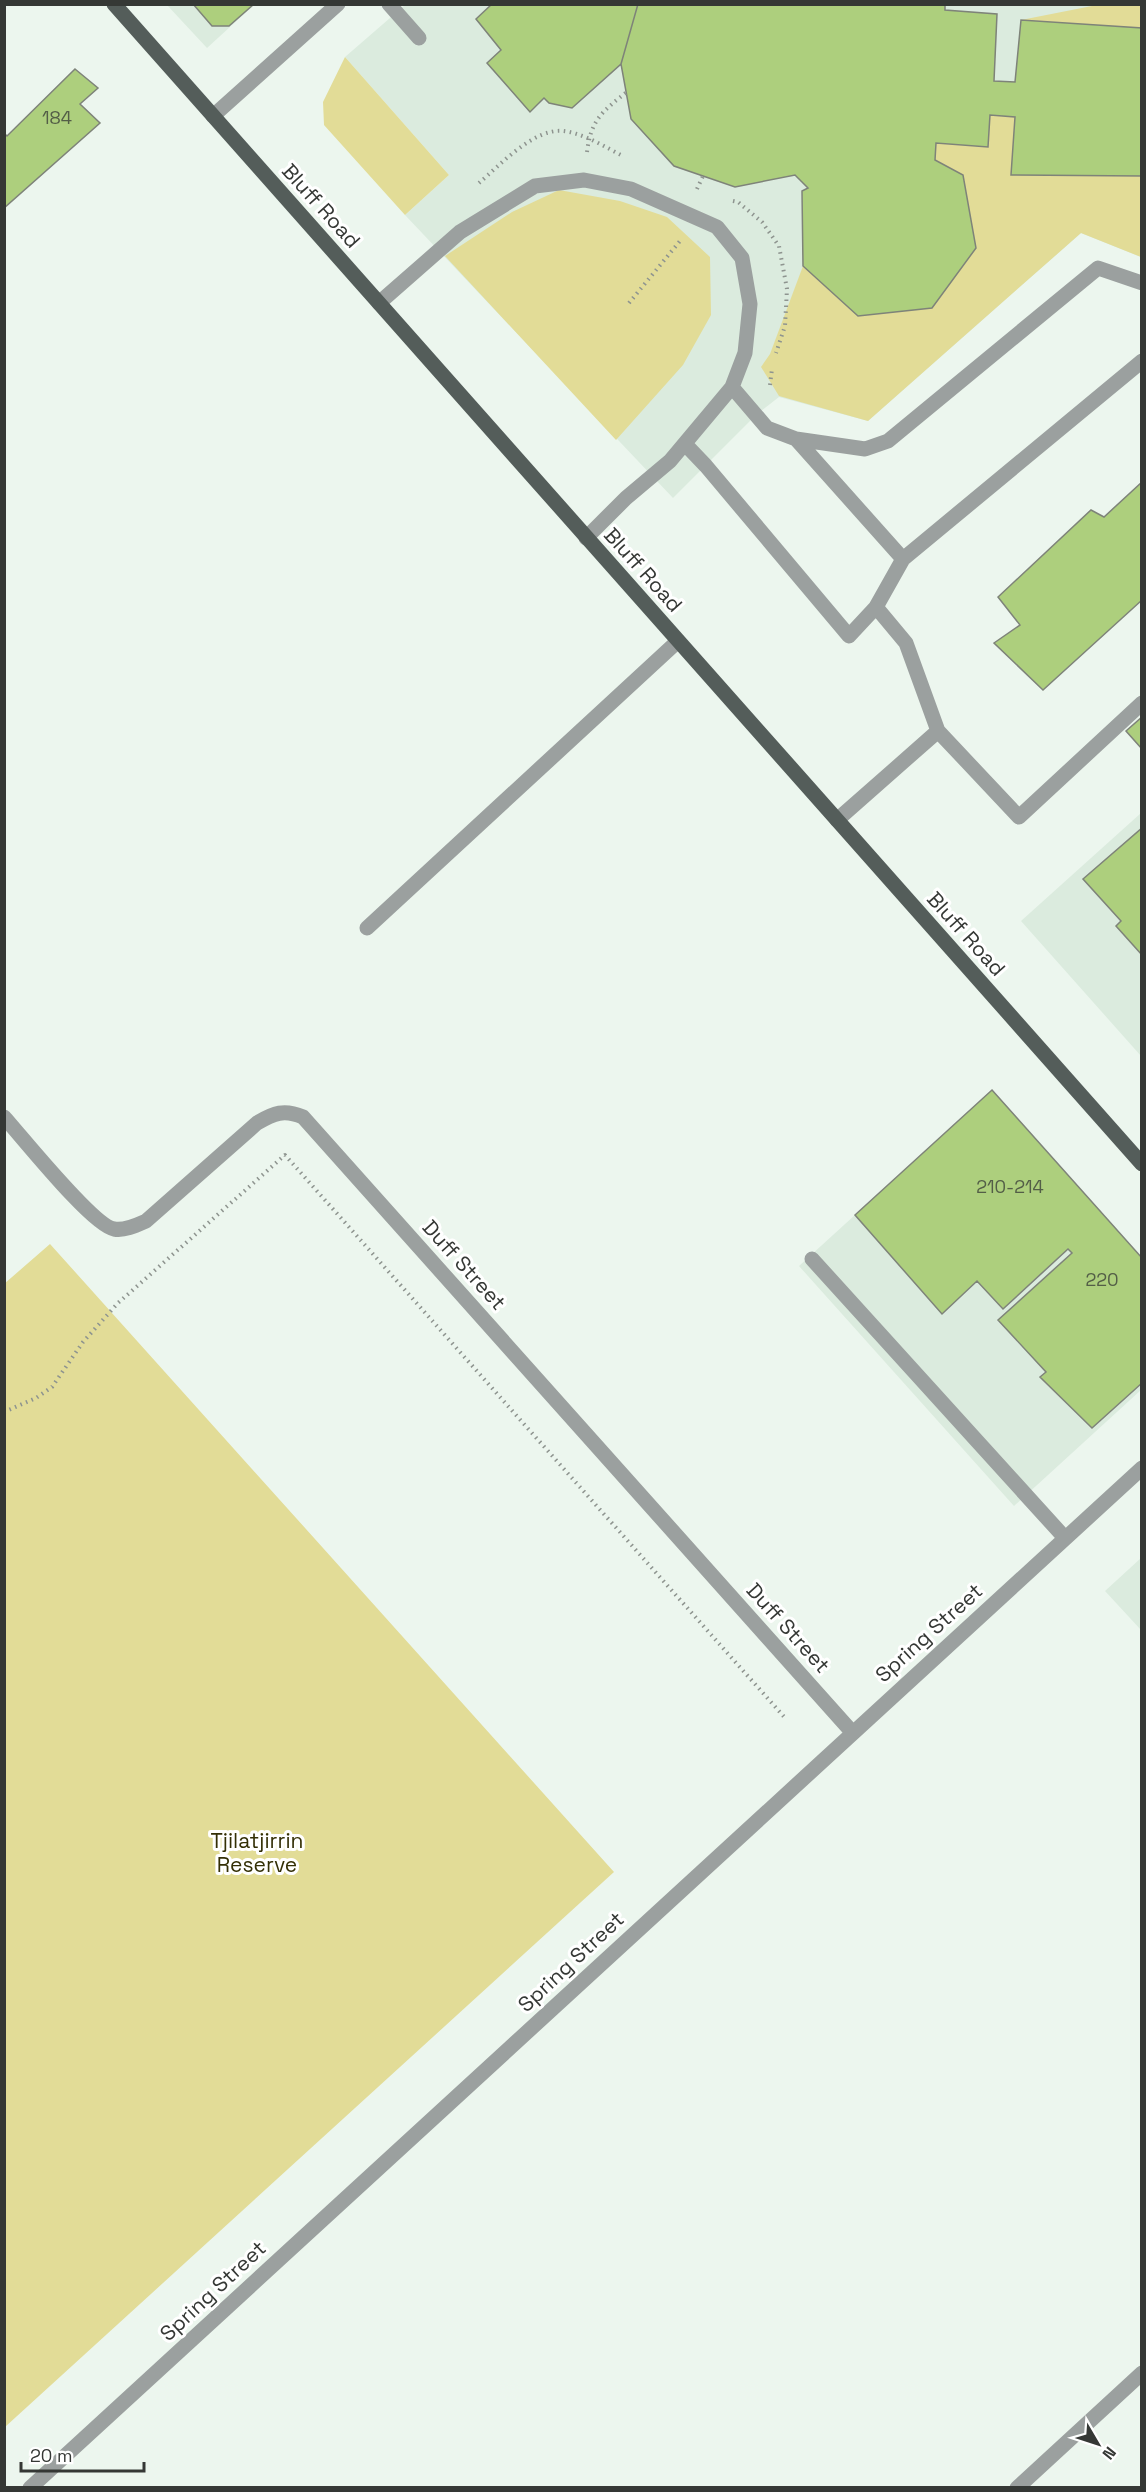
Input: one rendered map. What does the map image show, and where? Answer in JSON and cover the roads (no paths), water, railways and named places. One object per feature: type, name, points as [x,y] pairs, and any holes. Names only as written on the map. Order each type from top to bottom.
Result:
[{"type":"main road","name":"Bluff Road","points":[[114,4],[1142,1164]]},
{"type":"street","points":[[213,116],[338,4]]},
{"type":"street","points":[[389,4],[419,38]]},
{"type":"street","points":[[379,303],[460,232],[535,186],[584,180],[632,189],[717,228],[742,258],[750,304],[745,353],[732,387],[670,461],[626,498],[586,538]]},
{"type":"street","points":[[732,387],[767,428],[796,439],[865,449],[888,441],[1098,268],[1142,283]]},
{"type":"street","points":[[685,444],[849,636],[876,607],[903,559],[1142,361]]},
{"type":"street","points":[[796,439],[903,559]]},
{"type":"street","points":[[876,607],[906,643],[938,731],[1019,817],[1142,704]]},
{"type":"street","points":[[367,927],[678,641]]},
{"type":"street","points":[[837,820],[938,731]]},
{"type":"street","name":"Duff Street","points":[[4,1117],[85,1208],[104,1225],[115,1230],[146,1221],[257,1123],[277,1112],[291,1111],[303,1117],[852,1732]]},
{"type":"street","points":[[812,1259],[1065,1538]]},
{"type":"street","name":"Spring Street","points":[[30,2487],[1142,1468]]},
{"type":"street","points":[[1017,2487],[1142,2373]]},
{"type":"park label","name":"Tjilatjirrin Reserve","points":[[257,1853]]}]
